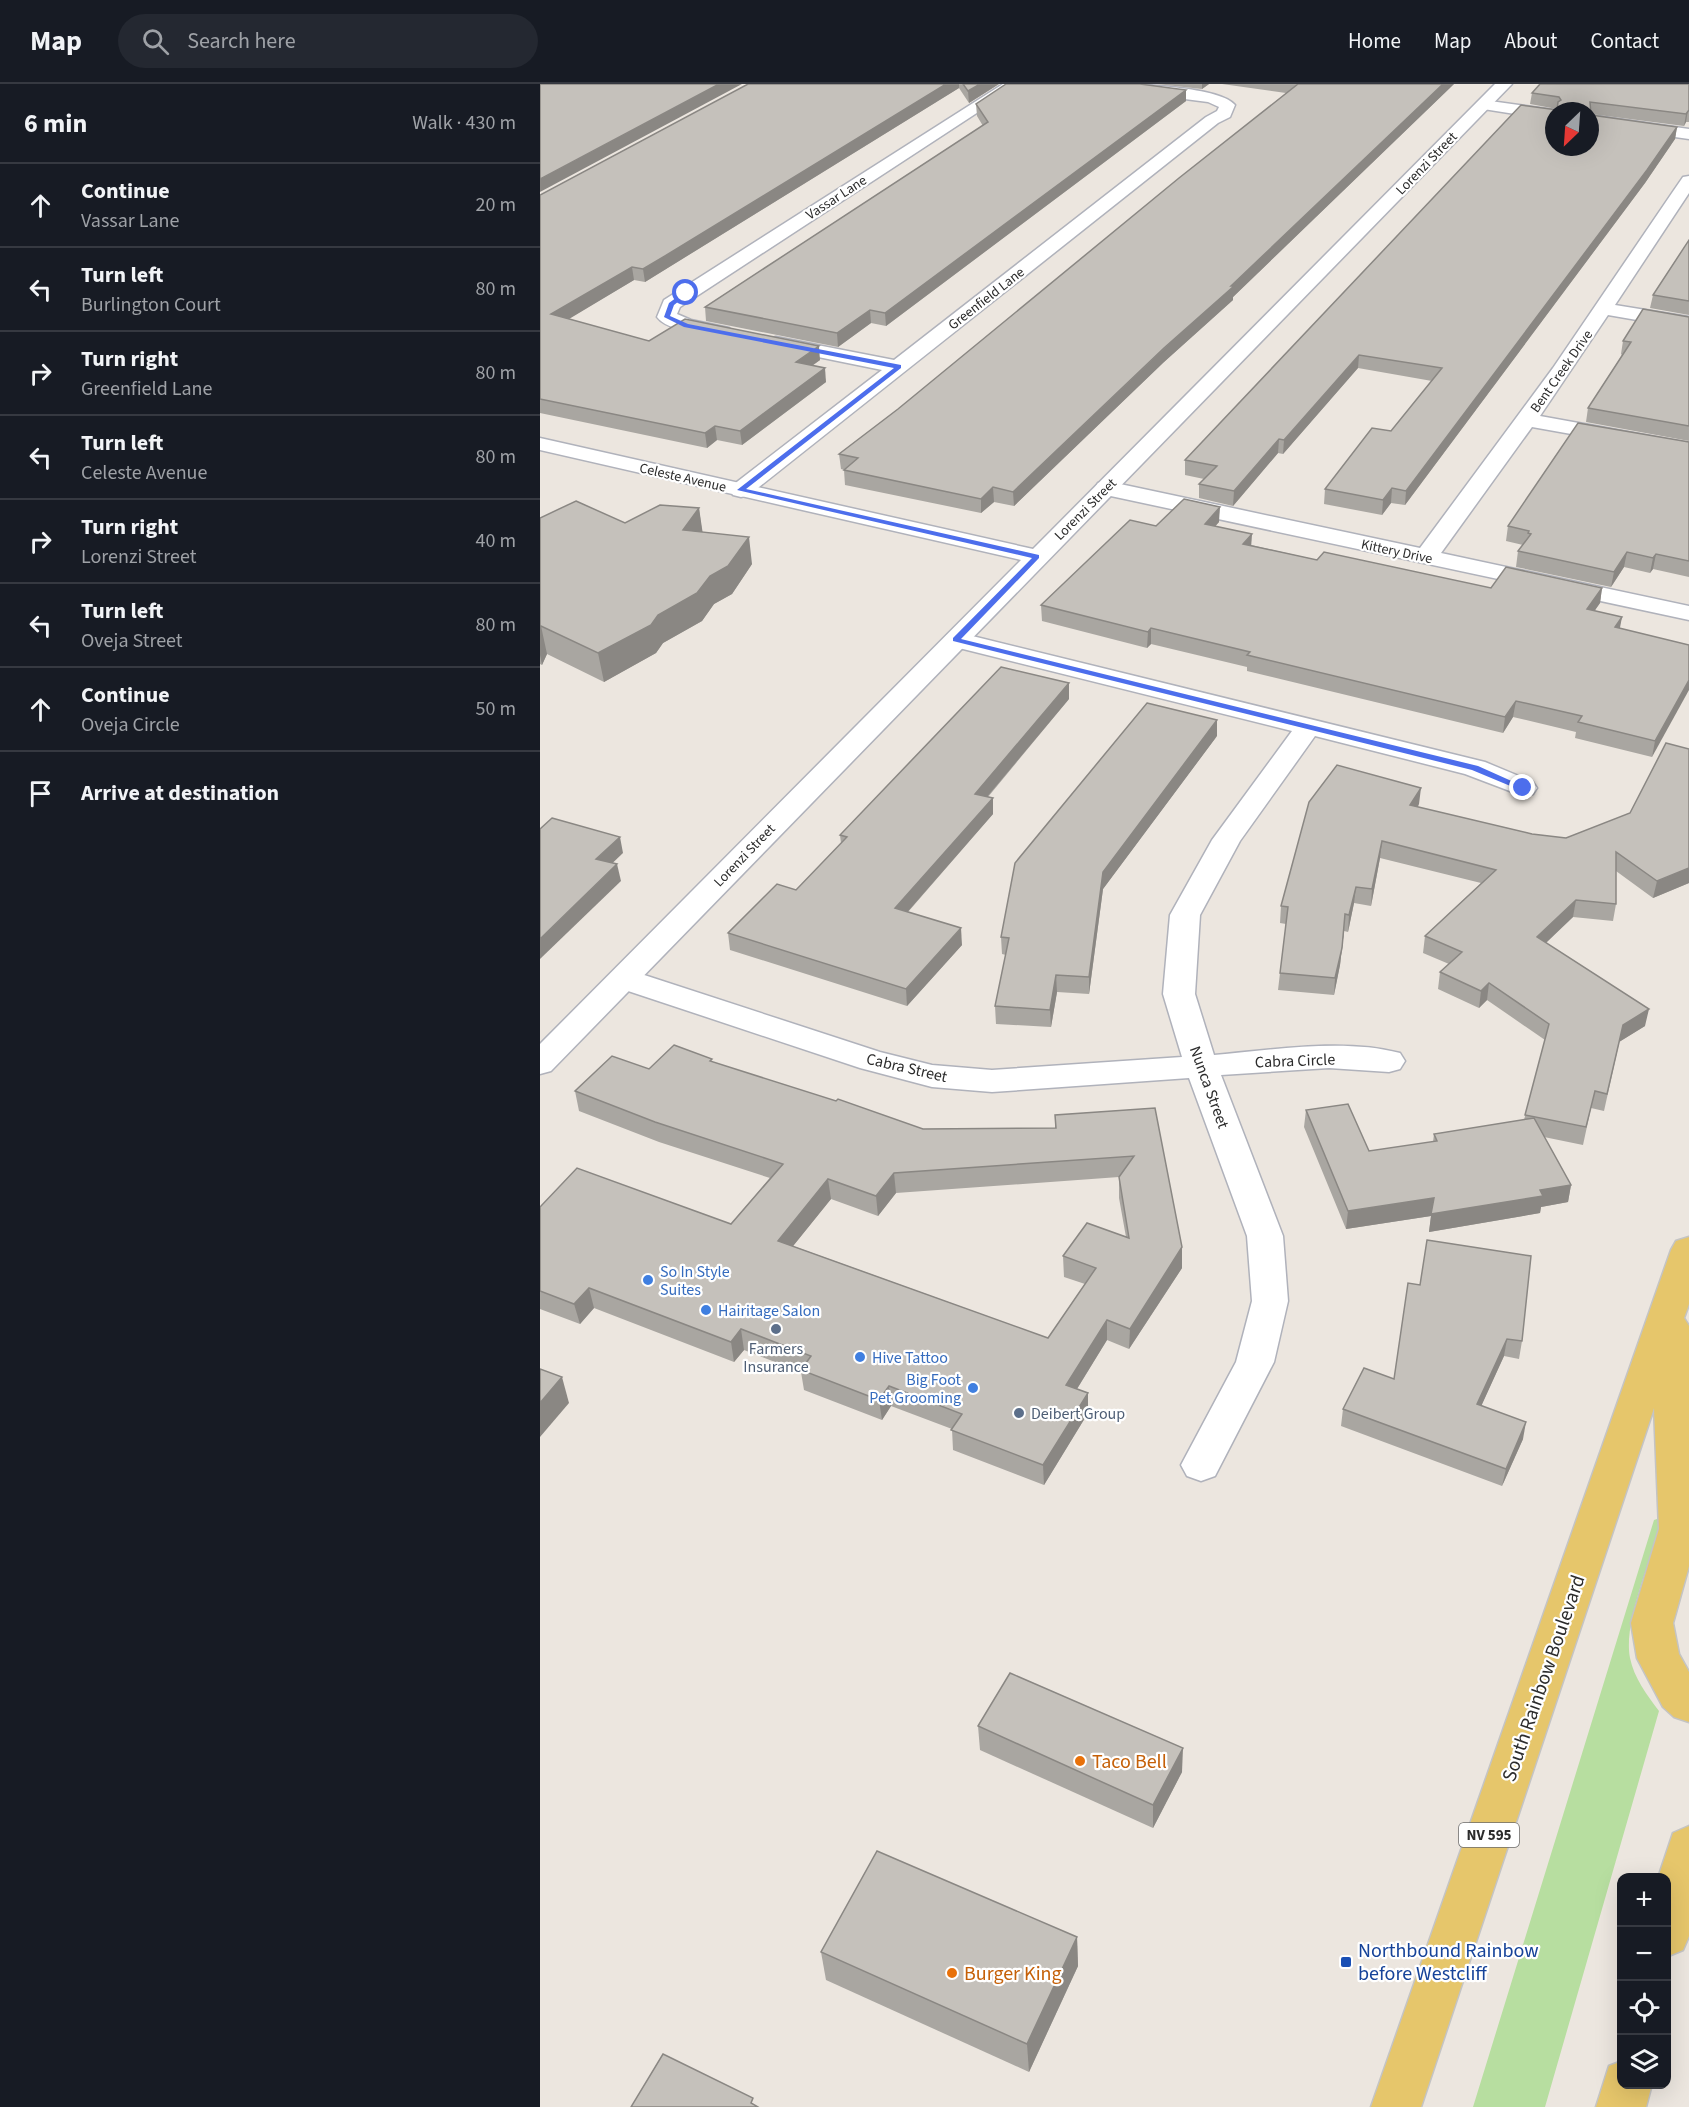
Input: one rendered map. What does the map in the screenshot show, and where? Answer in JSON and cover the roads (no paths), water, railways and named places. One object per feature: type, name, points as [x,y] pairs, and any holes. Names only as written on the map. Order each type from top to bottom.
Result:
[{"type":"main road","name":"South Rainbow Boulevard","points":[[1396,2107],[1689,1250]]},
{"type":"main road","points":[[1670,1307],[1678,1529],[1652,1623],[1658,1658],[1678,1693],[1689,1703]]},
{"type":"main road","points":[[1668,1927],[1689,1848]]},
{"type":"main road","points":[[1621,2107],[1626,2089]]},
{"type":"street","name":"Vassar Lane","points":[[736,335],[686,325],[667,317],[671,304],[1013,84]]},
{"type":"street","name":"Greenfield Lane","points":[[741,490],[1212,120],[1224,114],[1227,105],[1212,98],[1107,84]]},
{"type":"street","name":"Lorenzi Street","points":[[540,1064],[1504,84]]},
{"type":"street","points":[[1484,105],[1545,114]]},
{"type":"street","points":[[1599,121],[1689,134]]},
{"type":"street","name":"Bent Creek Drive","points":[[1426,557],[1671,218],[1689,181]]},
{"type":"street","points":[[1604,309],[1689,323]]},
{"type":"street","points":[[759,339],[899,367]]},
{"type":"street","points":[[1527,420],[1689,449]]},
{"type":"street","name":"Celeste Avenue","points":[[540,444],[1037,557]]},
{"type":"street","name":"Kittery Drive","points":[[1106,488],[1689,614]]},
{"type":"street","points":[[956,640],[1475,768],[1523,788]]},
{"type":"street","name":"Nunca Street","points":[[1201,1465],[1255,1362],[1270,1301],[1265,1236],[1201,1065],[1179,994],[1185,915],[1226,840],[1309,726]]},
{"type":"street","name":"Cabra Street","points":[[624,979],[871,1060],[932,1076],[992,1080],[1201,1065]]},
{"type":"street","name":"Cabra Circle","points":[[1201,1065],[1329,1057],[1389,1061]]},
{"type":"place","name":"So In Style Suites","points":[[648,1280]]},
{"type":"place","name":"Hairitage Salon","points":[[706,1310]]},
{"type":"place","name":"Farmers Insurance","points":[[776,1329]]},
{"type":"place","name":"Hive Tattoo","points":[[860,1357]]},
{"type":"place","name":"Big Foot Pet Grooming","points":[[973,1388]]},
{"type":"place","name":"Deibert Group","points":[[1019,1413]]},
{"type":"place","name":"Taco Bell","points":[[1080,1761]]},
{"type":"place","name":"Northbound Rainbow before Westcliff","points":[[1346,1962]]},
{"type":"place","name":"Burger King","points":[[952,1973]]}]
